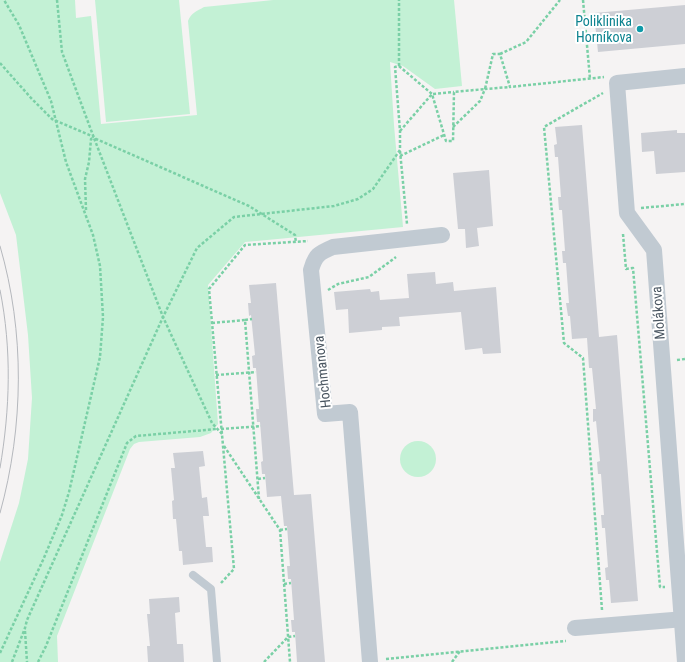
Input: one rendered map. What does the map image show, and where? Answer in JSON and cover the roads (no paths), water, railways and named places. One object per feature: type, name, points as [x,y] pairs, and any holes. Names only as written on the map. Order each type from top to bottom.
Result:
[{"type":"street","name":"Molákova","points":[[684,662],[683,619],[654,250],[633,210],[617,83],[685,76]]},
{"type":"street","name":"Hochmanova","points":[[370,661],[350,412],[325,414],[311,270],[314,258],[333,247],[442,235]]},
{"type":"street","points":[[572,634],[603,625],[683,619]]},
{"type":"lane","points":[[193,575],[211,589],[217,662]]},
{"type":"tram line","points":[[0,246],[14,312],[18,379],[14,447],[0,513]]},
{"type":"tram line","points":[[0,290],[4,312],[8,357],[8,402],[0,468]]},
{"type":"place","name":"Poliklinika Horníkova","points":[[640,29]]}]
